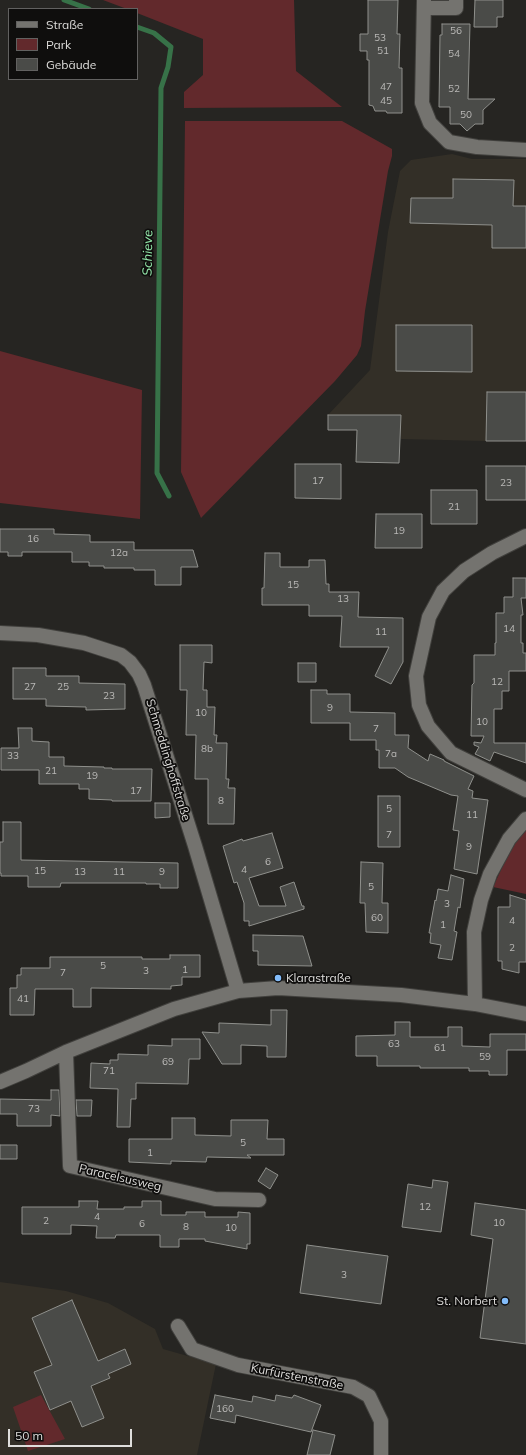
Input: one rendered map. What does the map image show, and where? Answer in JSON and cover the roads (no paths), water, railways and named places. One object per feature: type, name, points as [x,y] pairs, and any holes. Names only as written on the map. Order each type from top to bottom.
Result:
[{"type":"street","points":[[456,0],[456,8],[424,4],[422,103],[430,123],[449,142],[477,147],[526,150]]},
{"type":"street","points":[[526,536],[492,553],[464,571],[443,591],[429,617],[416,676],[419,705],[428,726],[451,753],[526,790]]},
{"type":"street","name":"Schmeddinghoffstraße","points":[[0,633],[38,635],[84,643],[121,655],[130,662],[139,674],[197,853],[238,991]]},
{"type":"street","points":[[475,1004],[474,932],[480,900],[490,874],[509,839],[526,819]]},
{"type":"street","points":[[0,1082],[66,1052],[174,1009],[238,991],[278,988],[401,995],[475,1004],[526,1014]]},
{"type":"street","name":"Paracelsusweg","points":[[66,1052],[70,1166],[215,1199],[259,1200]]},
{"type":"street","name":"Kurfürstenstraße","points":[[178,1326],[192,1349],[238,1365],[353,1387],[369,1396],[381,1421],[381,1455]]},
{"type":"waterway","name":"Schieve","points":[[64,0],[86,8]]},
{"type":"waterway","name":"Schieve","points":[[138,27],[154,33],[171,47],[168,67],[161,88],[157,473],[169,496]]},
{"type":"place","name":"Klarastraße","points":[[278,978]]},
{"type":"place","name":"St. Norbert","points":[[505,1301]]}]
